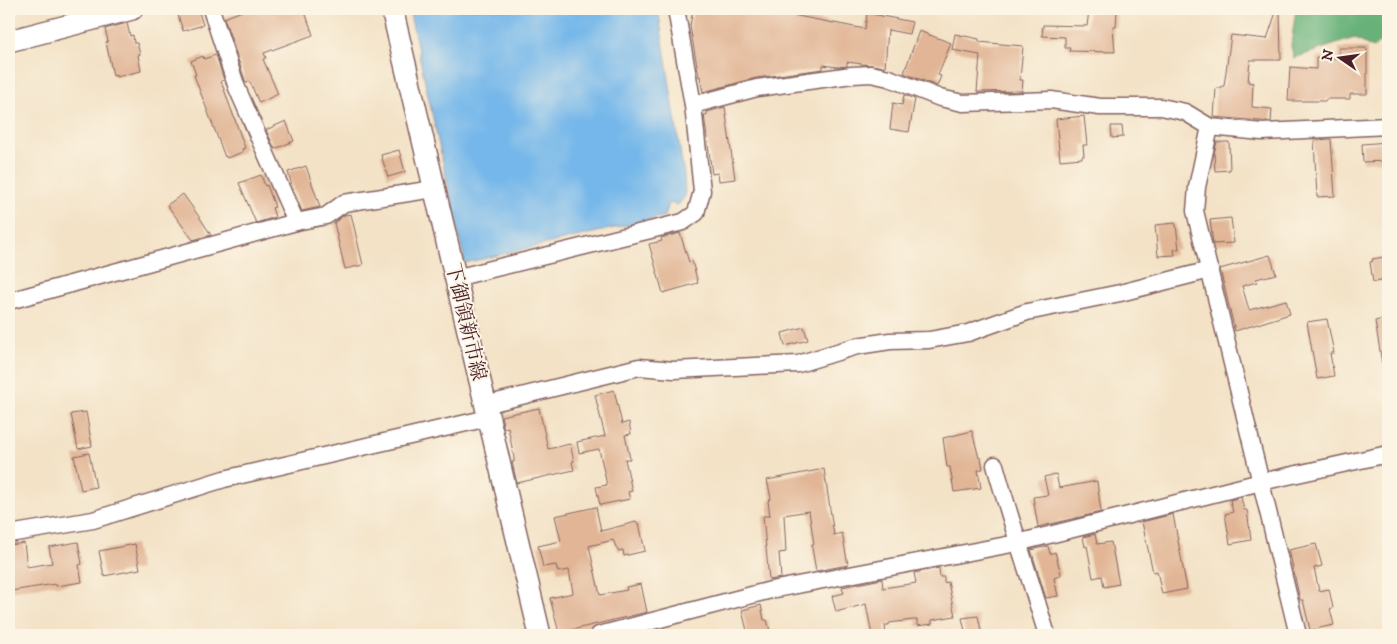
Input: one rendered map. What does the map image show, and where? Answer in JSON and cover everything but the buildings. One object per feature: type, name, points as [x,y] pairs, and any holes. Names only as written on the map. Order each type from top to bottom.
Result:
[{"type":"main road","points":[[9,41],[132,9]]},
{"type":"main road","name":"下御領新市線","points":[[392,9],[540,635]]},
{"type":"street","points":[[211,9],[237,88],[296,222]]},
{"type":"street","points":[[455,278],[684,222],[696,213],[702,191],[694,105],[676,9]]},
{"type":"street","points":[[694,105],[757,88],[871,74],[904,83],[940,98],[963,103],[1051,100],[1100,107],[1162,107],[1185,112],[1210,127],[1262,132],[1388,126]]},
{"type":"street","points":[[1210,127],[1197,186],[1195,211],[1298,635]]},
{"type":"street","points":[[9,301],[296,222],[326,216],[344,203],[434,189]]},
{"type":"street","points":[[9,534],[93,520],[224,479],[486,411],[639,367],[674,370],[798,364],[857,346],[890,340],[929,340],[968,332],[1027,312],[1120,293],[1210,270]]},
{"type":"street","points":[[599,635],[771,590],[1018,543],[1261,482],[1388,454]]},
{"type":"street","points":[[995,465],[1047,635]]},
{"type":"green space","points":[[1296,9],[1388,9],[1388,35],[1373,48],[1354,38],[1294,58],[1291,46]]},
{"type":"water","points":[[409,9],[658,9],[684,175],[685,196],[678,205],[669,203],[665,216],[465,263]]}]
